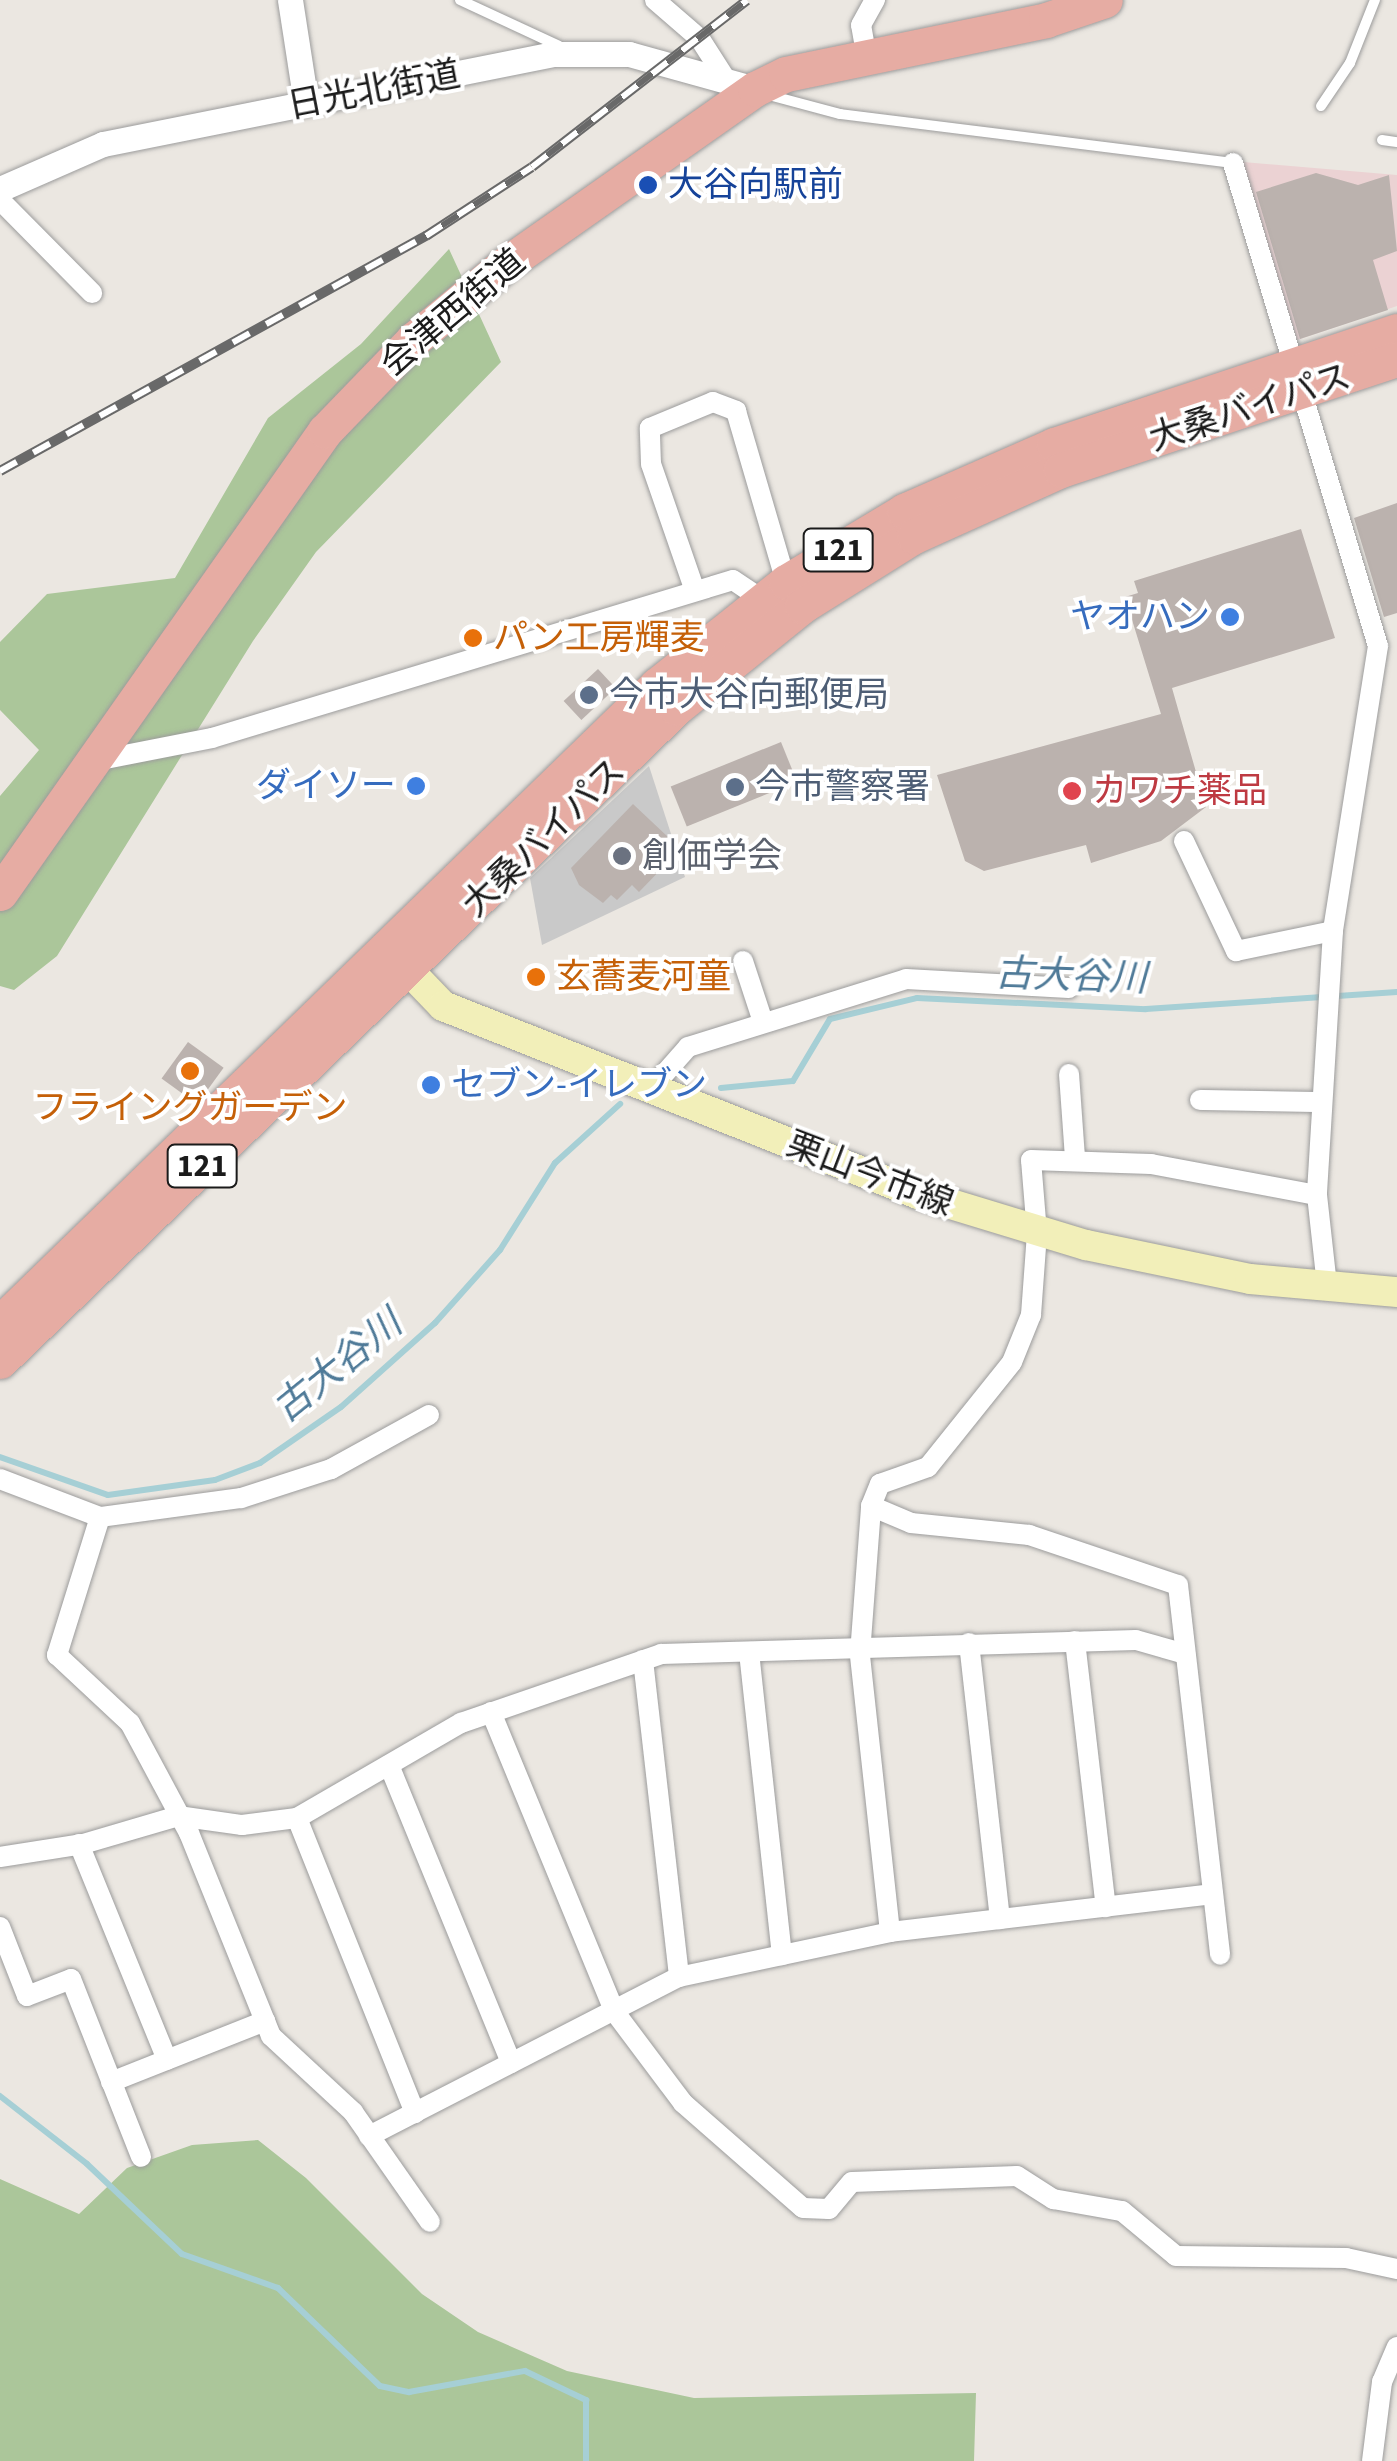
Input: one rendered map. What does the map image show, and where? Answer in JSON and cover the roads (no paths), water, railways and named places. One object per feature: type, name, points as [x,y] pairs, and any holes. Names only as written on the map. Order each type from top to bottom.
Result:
[{"type":"highway","name":"会津西街道","points":[[0,893],[285,487],[365,388],[503,266],[741,85],[866,53],[1046,20],[1105,0]]},
{"type":"highway","name":"大桑バイパス","points":[[703,666],[862,567],[966,510],[1299,377],[1397,331]]},
{"type":"highway","name":"大桑バイパス","points":[[0,1323],[396,959],[703,666],[774,591],[961,484],[1299,377],[1397,359]]},
{"type":"highway","name":"大桑バイパス","points":[[0,1362],[396,959]]},
{"type":"main road","name":"栗山今市線","points":[[396,959],[444,1006],[918,1194],[1037,1233],[1250,1279],[1397,1292]]},
{"type":"street","points":[[290,0],[306,104]]},
{"type":"street","points":[[655,0],[700,39],[741,85]]},
{"type":"street","points":[[866,53],[861,25],[874,0]]},
{"type":"street","name":"日光北街道","points":[[0,189],[103,144],[573,52],[629,54],[741,85]]},
{"type":"street","points":[[1234,163],[1299,377],[1388,643],[1333,930],[1316,1195],[1326,1286]]},
{"type":"street","points":[[0,200],[92,293]]},
{"type":"street","points":[[95,761],[212,738],[734,580],[774,591],[736,411],[714,402],[650,428],[650,464],[695,591]]},
{"type":"street","points":[[1184,841],[1236,951],[1333,930]]},
{"type":"street","points":[[743,961],[763,1022]]},
{"type":"street","points":[[651,1089],[688,1047],[906,980],[1070,988]]},
{"type":"street","points":[[1069,1074],[1075,1157],[1084,1166],[1152,1164],[1316,1195]]},
{"type":"street","points":[[1200,1100],[1319,1102]]},
{"type":"street","points":[[890,1932],[861,1648],[871,1506],[880,1484],[928,1467],[1012,1362],[1031,1316],[1037,1233],[1031,1160],[1075,1157]]},
{"type":"street","points":[[0,1479],[100,1517],[241,1498],[331,1468],[429,1415]]},
{"type":"street","points":[[871,1506],[911,1523],[1029,1534],[1178,1585],[1182,1653],[1220,1955]]},
{"type":"street","points":[[100,1517],[57,1655],[130,1723],[180,1817],[264,2021],[286,2056],[352,2112],[430,2222]]},
{"type":"street","points":[[0,1857],[79,1844],[180,1817],[242,1824],[297,1818],[491,1712],[643,1660],[968,1643],[1136,1640],[1182,1653]]},
{"type":"street","points":[[1075,1641],[1106,1907]]},
{"type":"street","points":[[968,1643],[1000,1919]]},
{"type":"street","points":[[749,1652],[782,1955]]},
{"type":"street","points":[[643,1660],[679,1978]]},
{"type":"street","points":[[491,1712],[614,2010],[683,2103],[803,2208],[829,2209],[852,2182],[1017,2176],[1053,2198],[1122,2211],[1176,2256],[1346,2258],[1397,2269]]},
{"type":"street","points":[[389,1765],[511,2064]]},
{"type":"street","points":[[297,1818],[415,2113]]},
{"type":"street","points":[[79,1844],[167,2060]]},
{"type":"street","points":[[370,2136],[679,1978],[890,1932],[1212,1894]]},
{"type":"street","points":[[0,1928],[27,1996],[71,1979],[141,2157]]},
{"type":"street","points":[[111,2082],[264,2021]]},
{"type":"street","points":[[1372,2461],[1382,2382],[1397,2347]]},
{"type":"lane","points":[[460,0],[573,52]]},
{"type":"lane","points":[[1321,106],[1350,63],[1375,0]]},
{"type":"lane","points":[[741,85],[840,114],[1234,163]]},
{"type":"lane","points":[[1382,140],[1397,142]]},
{"type":"waterway","name":"古大谷川","points":[[721,1088],[793,1081],[830,1019],[917,998],[1146,1009],[1397,992]]},
{"type":"waterway","name":"古大谷川","points":[[0,1457],[108,1495],[215,1480],[260,1463],[341,1407],[435,1323],[500,1250],[555,1163],[620,1104]]},
{"type":"waterway","points":[[0,2096],[87,2164],[182,2254],[278,2288],[380,2386],[409,2392],[525,2371],[586,2400],[586,2461]]},
{"type":"railway","points":[[0,471],[426,236],[532,167],[747,0]]},
{"type":"place","name":"大谷向駅前","points":[[648,185]]},
{"type":"place","name":"ヤオハン","points":[[1230,617]]},
{"type":"place","name":"パン工房輝麦","points":[[473,638]]},
{"type":"place","name":"今市大谷向郵便局","points":[[589,695]]},
{"type":"place","name":"ダイソー","points":[[416,786]]},
{"type":"place","name":"今市警察署","points":[[735,787]]},
{"type":"place","name":"カワチ薬品","points":[[1072,791]]},
{"type":"place","name":"創価学会","points":[[622,856]]},
{"type":"place","name":"玄蕎麦河童","points":[[536,977]]},
{"type":"place","name":"フライングガーデン","points":[[190,1071]]},
{"type":"place","name":"セブン-イレブン","points":[[431,1085]]}]
